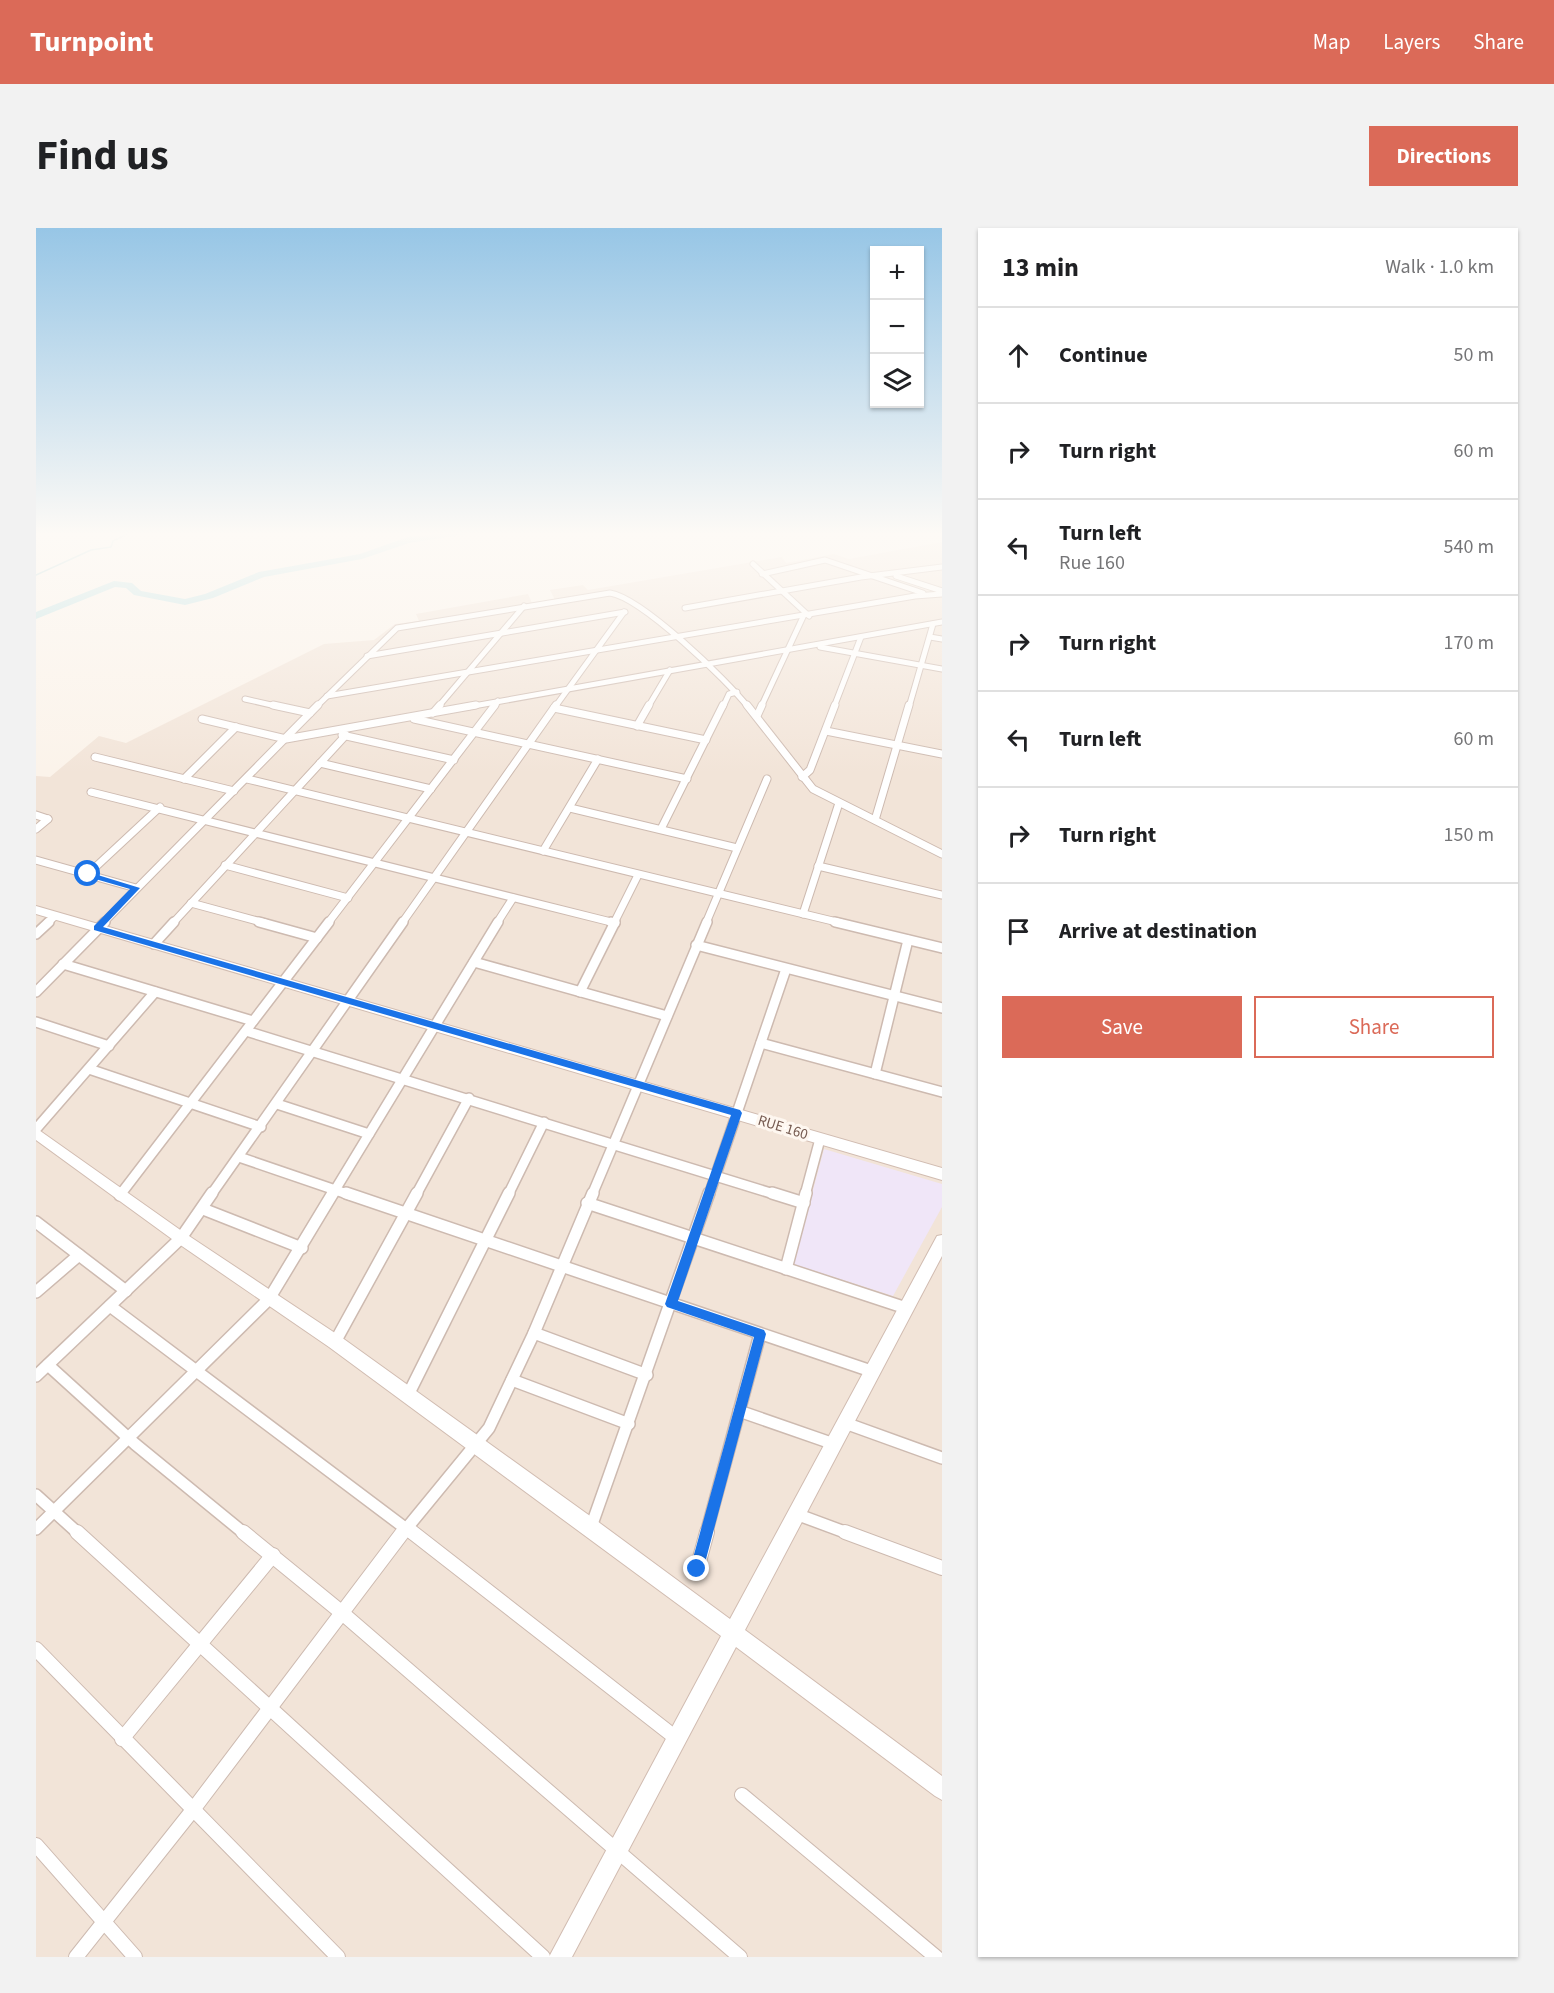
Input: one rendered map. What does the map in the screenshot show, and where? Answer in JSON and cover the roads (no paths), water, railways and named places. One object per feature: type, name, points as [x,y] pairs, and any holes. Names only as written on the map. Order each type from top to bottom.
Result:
[{"type":"street","points":[[36,992],[366,656],[397,628],[482,613]]},
{"type":"street","points":[[433,713],[518,613]]},
{"type":"street","points":[[366,656],[620,613]]},
{"type":"street","points":[[36,1376],[181,1238],[528,744],[624,613]]},
{"type":"street","points":[[645,613],[711,663],[757,716],[813,789],[942,854]]},
{"type":"street","points":[[803,613],[806,616]]},
{"type":"street","points":[[327,696],[824,613]]},
{"type":"street","points":[[757,716],[787,650],[806,616]]},
{"type":"street","points":[[201,719],[286,739],[942,622]]},
{"type":"street","points":[[875,820],[899,746],[933,624]]},
{"type":"street","points":[[802,777],[810,770],[861,637]]},
{"type":"street","points":[[930,637],[942,639]]},
{"type":"street","points":[[812,645],[942,669]]},
{"type":"street","points":[[637,726],[670,670]]},
{"type":"street","points":[[661,829],[729,694],[737,692]]},
{"type":"street","points":[[244,699],[310,713]]},
{"type":"street","points":[[120,1195],[498,701]]},
{"type":"street","points":[[554,708],[706,740]]},
{"type":"street","points":[[408,717],[687,779]]},
{"type":"street","points":[[183,779],[236,727]]},
{"type":"street","points":[[826,730],[942,754]]},
{"type":"street","points":[[330,732],[454,760]]},
{"type":"street","points":[[154,944],[346,735]]},
{"type":"street","points":[[95,757],[234,792]]},
{"type":"street","points":[[543,851],[598,759]]},
{"type":"street","points":[[320,763],[431,789]]},
{"type":"street","points":[[247,779],[942,948]]},
{"type":"street","points":[[76,1957],[192,1811],[406,1528],[474,1443],[489,1428],[534,1333],[668,1016],[736,848],[767,779]]},
{"type":"street","points":[[91,792],[160,807],[435,879],[615,923]]},
{"type":"street","points":[[803,914],[839,803]]},
{"type":"street","points":[[88,874],[160,807]]},
{"type":"street","points":[[570,808],[736,848]]},
{"type":"street","points":[[36,815],[48,819],[36,830]]},
{"type":"street","points":[[36,860],[136,888]]},
{"type":"street","points":[[225,865],[348,898]]},
{"type":"street","points":[[818,866],[942,895]]},
{"type":"street","points":[[580,992],[638,875]]},
{"type":"street","points":[[36,1529],[269,1299],[513,898]]},
{"type":"street","points":[[191,903],[317,938]]},
{"type":"street","name":"RUE 160","points":[[36,910],[942,1174]]},
{"type":"street","points":[[36,934],[55,916]]},
{"type":"street","points":[[875,1074],[908,940]]},
{"type":"street","points":[[696,945],[942,1008]]},
{"type":"street","points":[[474,962],[668,1016]]},
{"type":"street","points":[[63,964],[253,1021]]},
{"type":"street","points":[[591,1527],[647,1375],[786,969]]},
{"type":"street","points":[[154,992],[36,1131],[120,1195],[335,1342],[591,1527],[942,1789]]},
{"type":"street","points":[[36,1022],[109,1046]]},
{"type":"street","points":[[246,1031],[314,1050],[804,1203]]},
{"type":"street","points":[[761,1043],[942,1092]]},
{"type":"street","points":[[89,1069],[261,1127]]},
{"type":"street","points":[[335,1342],[469,1098]]},
{"type":"street","points":[[277,1104],[369,1134]]},
{"type":"street","points":[[408,1395],[544,1122]]},
{"type":"street","points":[[786,1269],[820,1139]]},
{"type":"street","points":[[239,1157],[871,1371]]},
{"type":"street","points":[[587,1203],[906,1308]]},
{"type":"street","points":[[203,1209],[302,1248]]},
{"type":"street","points":[[36,1221],[126,1291]]},
{"type":"street","points":[[560,1957],[942,1241]]},
{"type":"street","points":[[36,1292],[79,1255]]},
{"type":"street","points":[[110,1306],[406,1528],[676,1738]]},
{"type":"street","points":[[534,1333],[647,1375]]},
{"type":"street","points":[[697,1569],[760,1334]]},
{"type":"street","points":[[48,1365],[129,1438],[341,1612],[619,1850],[731,1954]]},
{"type":"street","points":[[512,1380],[629,1424]]},
{"type":"street","points":[[740,1411],[834,1444]]},
{"type":"street","points":[[845,1423],[942,1458]]},
{"type":"street","points":[[36,1495],[201,1642],[269,1708],[543,1957]]},
{"type":"street","points":[[796,1514],[942,1568]]},
{"type":"street","points":[[122,1739],[273,1556]]},
{"type":"street","points":[[36,1649],[192,1811],[338,1957]]},
{"type":"street","points":[[742,1795],[936,1957]]},
{"type":"street","points":[[36,1845],[135,1957]]},
{"type":"waterway","points":[[36,616],[44,613]]}]
